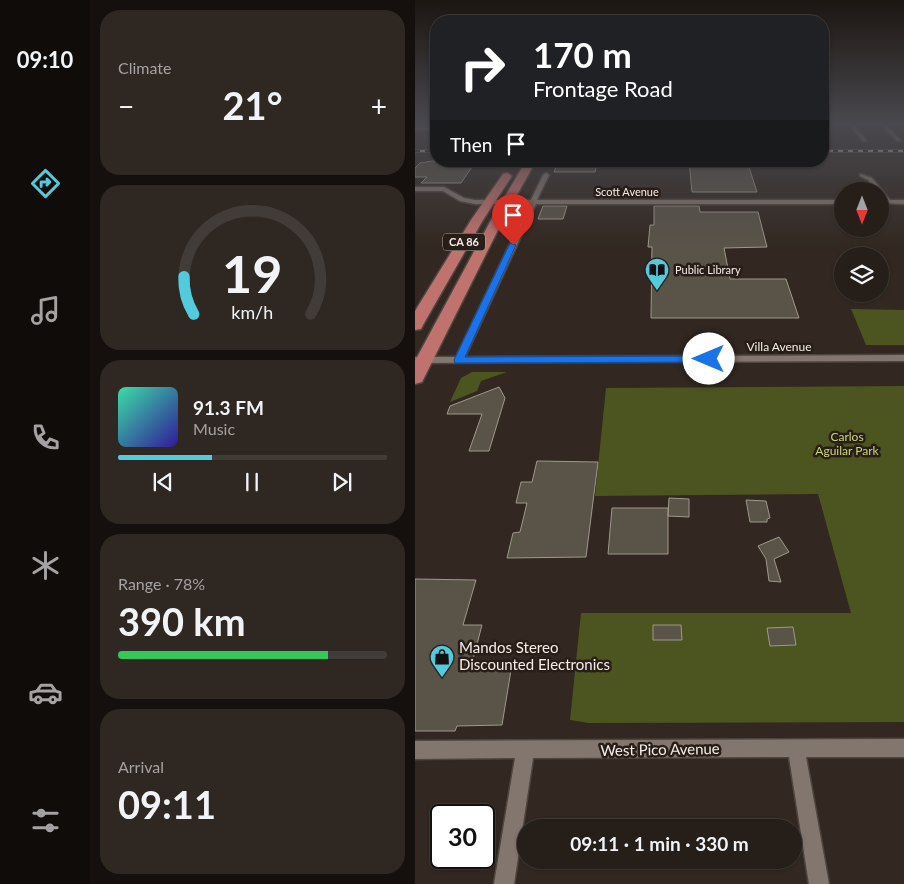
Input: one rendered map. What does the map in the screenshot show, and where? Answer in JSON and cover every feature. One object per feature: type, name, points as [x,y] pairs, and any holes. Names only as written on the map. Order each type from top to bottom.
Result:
[{"type":"highway","name":"CA 86","points":[[415,325],[490,202],[514,167]]},
{"type":"highway","name":"CA 86","points":[[415,378],[420,360],[527,167]]},
{"type":"street","points":[[459,360],[546,175]]},
{"type":"street","points":[[862,175],[872,182]]},
{"type":"street","name":"Scott Avenue","points":[[415,189],[444,189],[462,200],[490,202],[834,202]]},
{"type":"street","points":[[889,202],[904,202]]},
{"type":"street","name":"Villa Avenue","points":[[420,360],[904,358]]},
{"type":"street","points":[[796,748],[819,884]]},
{"type":"street","name":"West Pico Avenue","points":[[415,750],[904,748]]},
{"type":"street","points":[[504,884],[525,751]]},
{"type":"green space","points":[[851,309],[904,310],[904,345],[866,345]]},
{"type":"green space","points":[[472,372],[507,372],[481,381],[477,391],[450,402],[461,378]]},
{"type":"green space","name":"Carlos Aguilar Park","points":[[904,386],[904,722],[589,723],[570,720],[581,613],[851,613],[818,494],[595,496],[606,388]]},
{"type":"building","points":[[419,164],[430,164],[430,167],[472,167],[461,183],[421,183],[427,177],[415,177],[415,168]]},
{"type":"building","points":[[556,167],[596,167],[595,172],[554,172]]},
{"type":"building","points":[[690,167],[749,167],[757,192],[692,192]]},
{"type":"building","points":[[543,206],[567,206],[563,219],[538,219]]},
{"type":"building","points":[[654,206],[699,206],[700,212],[758,212],[767,247],[724,248],[730,279],[786,279],[799,318],[651,318],[652,247],[648,247],[650,225],[654,225]]},
{"type":"building","points":[[499,387],[505,398],[489,451],[469,451],[482,414],[447,414],[450,406]]},
{"type":"building","points":[[537,461],[598,462],[586,557],[507,558],[513,533],[520,532],[527,503],[516,503],[521,482],[532,482]]},
{"type":"building","points":[[669,498],[689,499],[689,517],[668,516]]},
{"type":"building","points":[[746,500],[766,501],[770,518],[767,519],[767,522],[750,522]]},
{"type":"building","points":[[612,508],[668,508],[668,554],[608,554]]},
{"type":"building","points":[[779,537],[789,552],[774,559],[781,582],[769,581],[766,559],[758,546]]},
{"type":"building","points":[[415,579],[476,580],[463,625],[482,625],[470,671],[511,670],[502,725],[457,726],[455,731],[415,731]]},
{"type":"building","points":[[653,625],[681,625],[682,640],[653,640]]},
{"type":"building","points":[[793,627],[796,645],[770,646],[767,628]]},
{"type":"place","name":"Public Library","points":[[657,291]]},
{"type":"place","name":"Mandos Stereo Discounted Electronics","points":[[442,678]]},
{"type":"route","points":[[513,245],[459,360],[709,359]]}]
